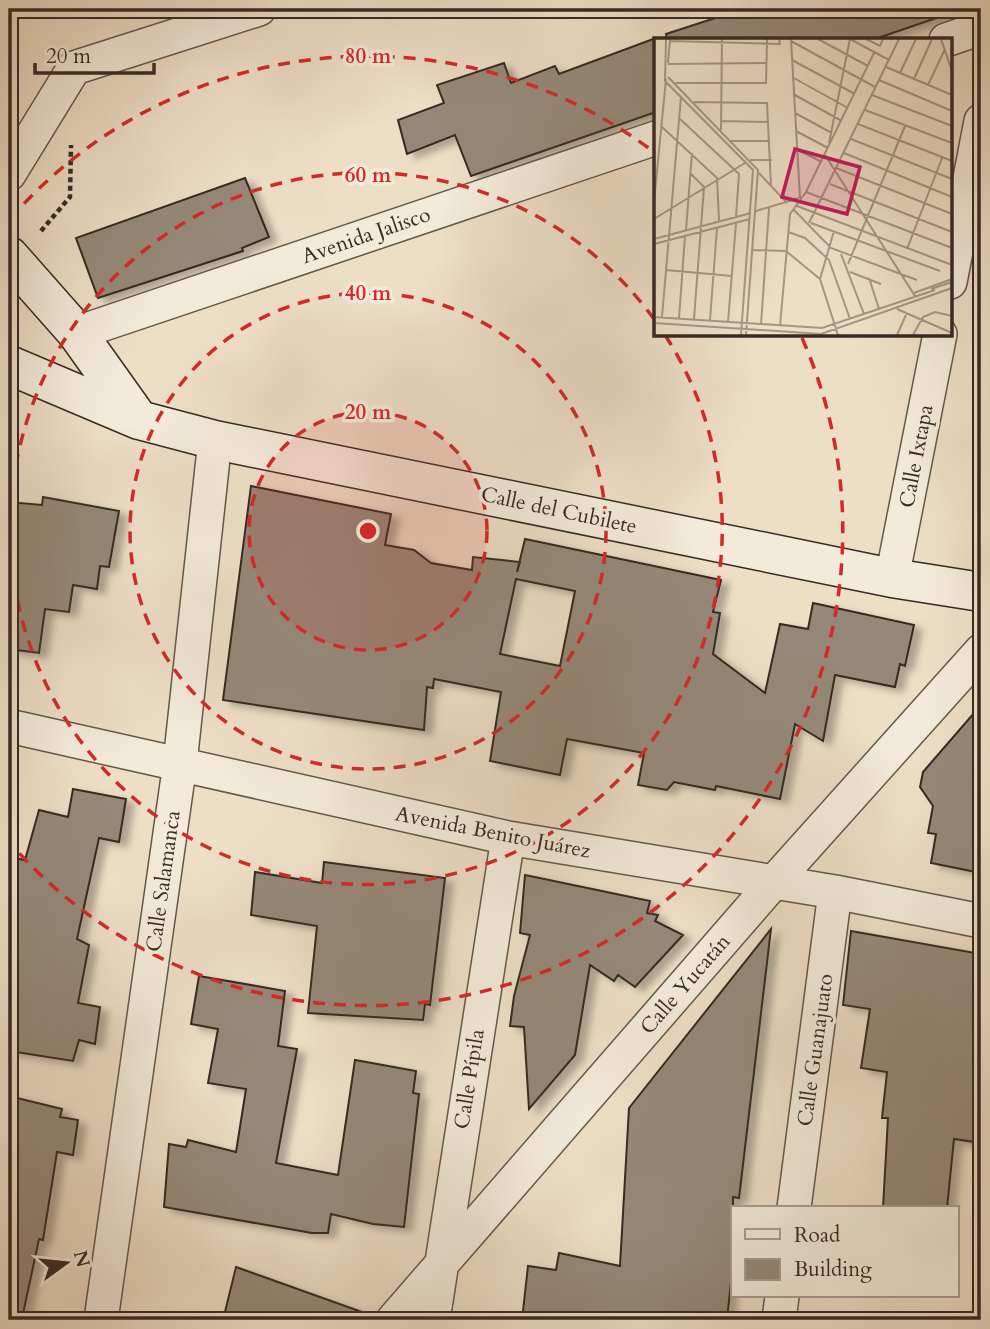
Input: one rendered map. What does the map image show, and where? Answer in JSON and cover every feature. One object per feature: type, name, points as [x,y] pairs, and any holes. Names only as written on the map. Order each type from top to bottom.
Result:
[{"type":"street","points":[[9,174],[74,68],[259,9]]},
{"type":"street","points":[[951,38],[981,28]]},
{"type":"street","points":[[951,277],[981,121]]},
{"type":"street","name":"Avenida Jalisco","points":[[76,333],[654,139]]},
{"type":"street","points":[[12,260],[76,333],[139,419]]},
{"type":"street","name":"Calle Ixtapa","points":[[892,578],[940,336]]},
{"type":"street","name":"Calle del Cubilete","points":[[9,365],[139,419],[215,440],[892,578],[981,592]]},
{"type":"street","name":"Calle Salamanca","points":[[101,1320],[180,763],[215,440]]},
{"type":"street","name":"Calle Yucatán","points":[[393,1320],[773,883],[981,651]]},
{"type":"street","name":"Avenida Benito Juárez","points":[[9,726],[508,838],[835,892],[981,921]]},
{"type":"street","name":"Calle Pípila","points":[[433,1320],[508,838]]},
{"type":"street","name":"Calle Guanajuato","points":[[794,1206],[835,892]]},
{"type":"street","points":[[779,1320],[782,1298]]},
{"type":"path","points":[[12,260],[69,197],[72,132]]},
{"type":"building","points":[[743,9],[947,9],[948,14],[878,38],[667,38],[666,34]]},
{"type":"building","points":[[654,39],[654,113],[471,176],[455,135],[407,154],[398,120],[444,103],[437,85],[504,63],[511,83],[555,66],[559,74]]},
{"type":"building","points":[[245,178],[269,237],[242,248],[243,251],[98,298],[76,238]]},
{"type":"building","points":[[251,486],[391,514],[385,545],[414,550],[431,563],[472,570],[473,557],[519,562],[525,539],[721,580],[713,612],[720,613],[713,654],[765,693],[780,624],[808,629],[813,603],[914,625],[905,666],[900,664],[895,687],[835,675],[823,741],[795,724],[780,799],[716,786],[715,790],[674,782],[667,790],[638,785],[644,753],[567,739],[560,775],[490,761],[501,692],[434,679],[433,688],[427,687],[424,730],[223,700]],"holes":[[[516,579],[575,591],[560,666],[500,654]]]},
{"type":"building","points":[[43,497],[119,511],[109,567],[100,566],[97,589],[73,585],[69,612],[45,609],[39,653],[9,649],[9,502],[42,505]]},
{"type":"building","points":[[981,705],[981,873],[931,863],[936,834],[928,833],[933,806],[920,787],[923,772]]},
{"type":"building","points":[[73,789],[126,799],[119,842],[99,838],[77,939],[89,945],[78,1003],[100,1007],[95,1044],[79,1040],[73,1061],[9,1051],[9,963],[16,929],[9,928],[9,857],[25,860],[39,810],[68,817]]},
{"type":"building","points":[[324,862],[445,878],[430,1005],[425,1004],[423,1020],[308,1013],[317,926],[251,915],[255,872],[322,883]]},
{"type":"building","points":[[525,875],[650,901],[647,913],[658,915],[655,921],[683,935],[635,987],[618,975],[614,981],[590,965],[575,1055],[529,1109],[524,1027],[510,1026],[514,996],[530,935],[520,933]]},
{"type":"building","points":[[771,929],[739,1198],[733,1197],[731,1206],[731,1281],[727,1320],[522,1320],[528,1266],[556,1270],[559,1253],[620,1266],[629,1108]]},
{"type":"building","points":[[851,931],[981,954],[981,1143],[954,1139],[947,1206],[883,1206],[888,1118],[882,1118],[887,1072],[861,1068],[870,1009],[843,1005]]},
{"type":"building","points":[[199,976],[285,991],[278,1046],[297,1049],[276,1163],[338,1175],[355,1060],[416,1071],[413,1093],[419,1094],[404,1227],[373,1224],[331,1214],[328,1233],[312,1233],[164,1207],[169,1144],[186,1147],[188,1140],[236,1152],[246,1089],[208,1083],[218,1029],[191,1024]]},
{"type":"building","points":[[9,1096],[62,1109],[60,1117],[78,1120],[73,1155],[57,1152],[43,1240],[39,1239],[23,1314],[9,1312]]},
{"type":"building","points":[[236,1267],[373,1316],[372,1320],[223,1320]]}]
